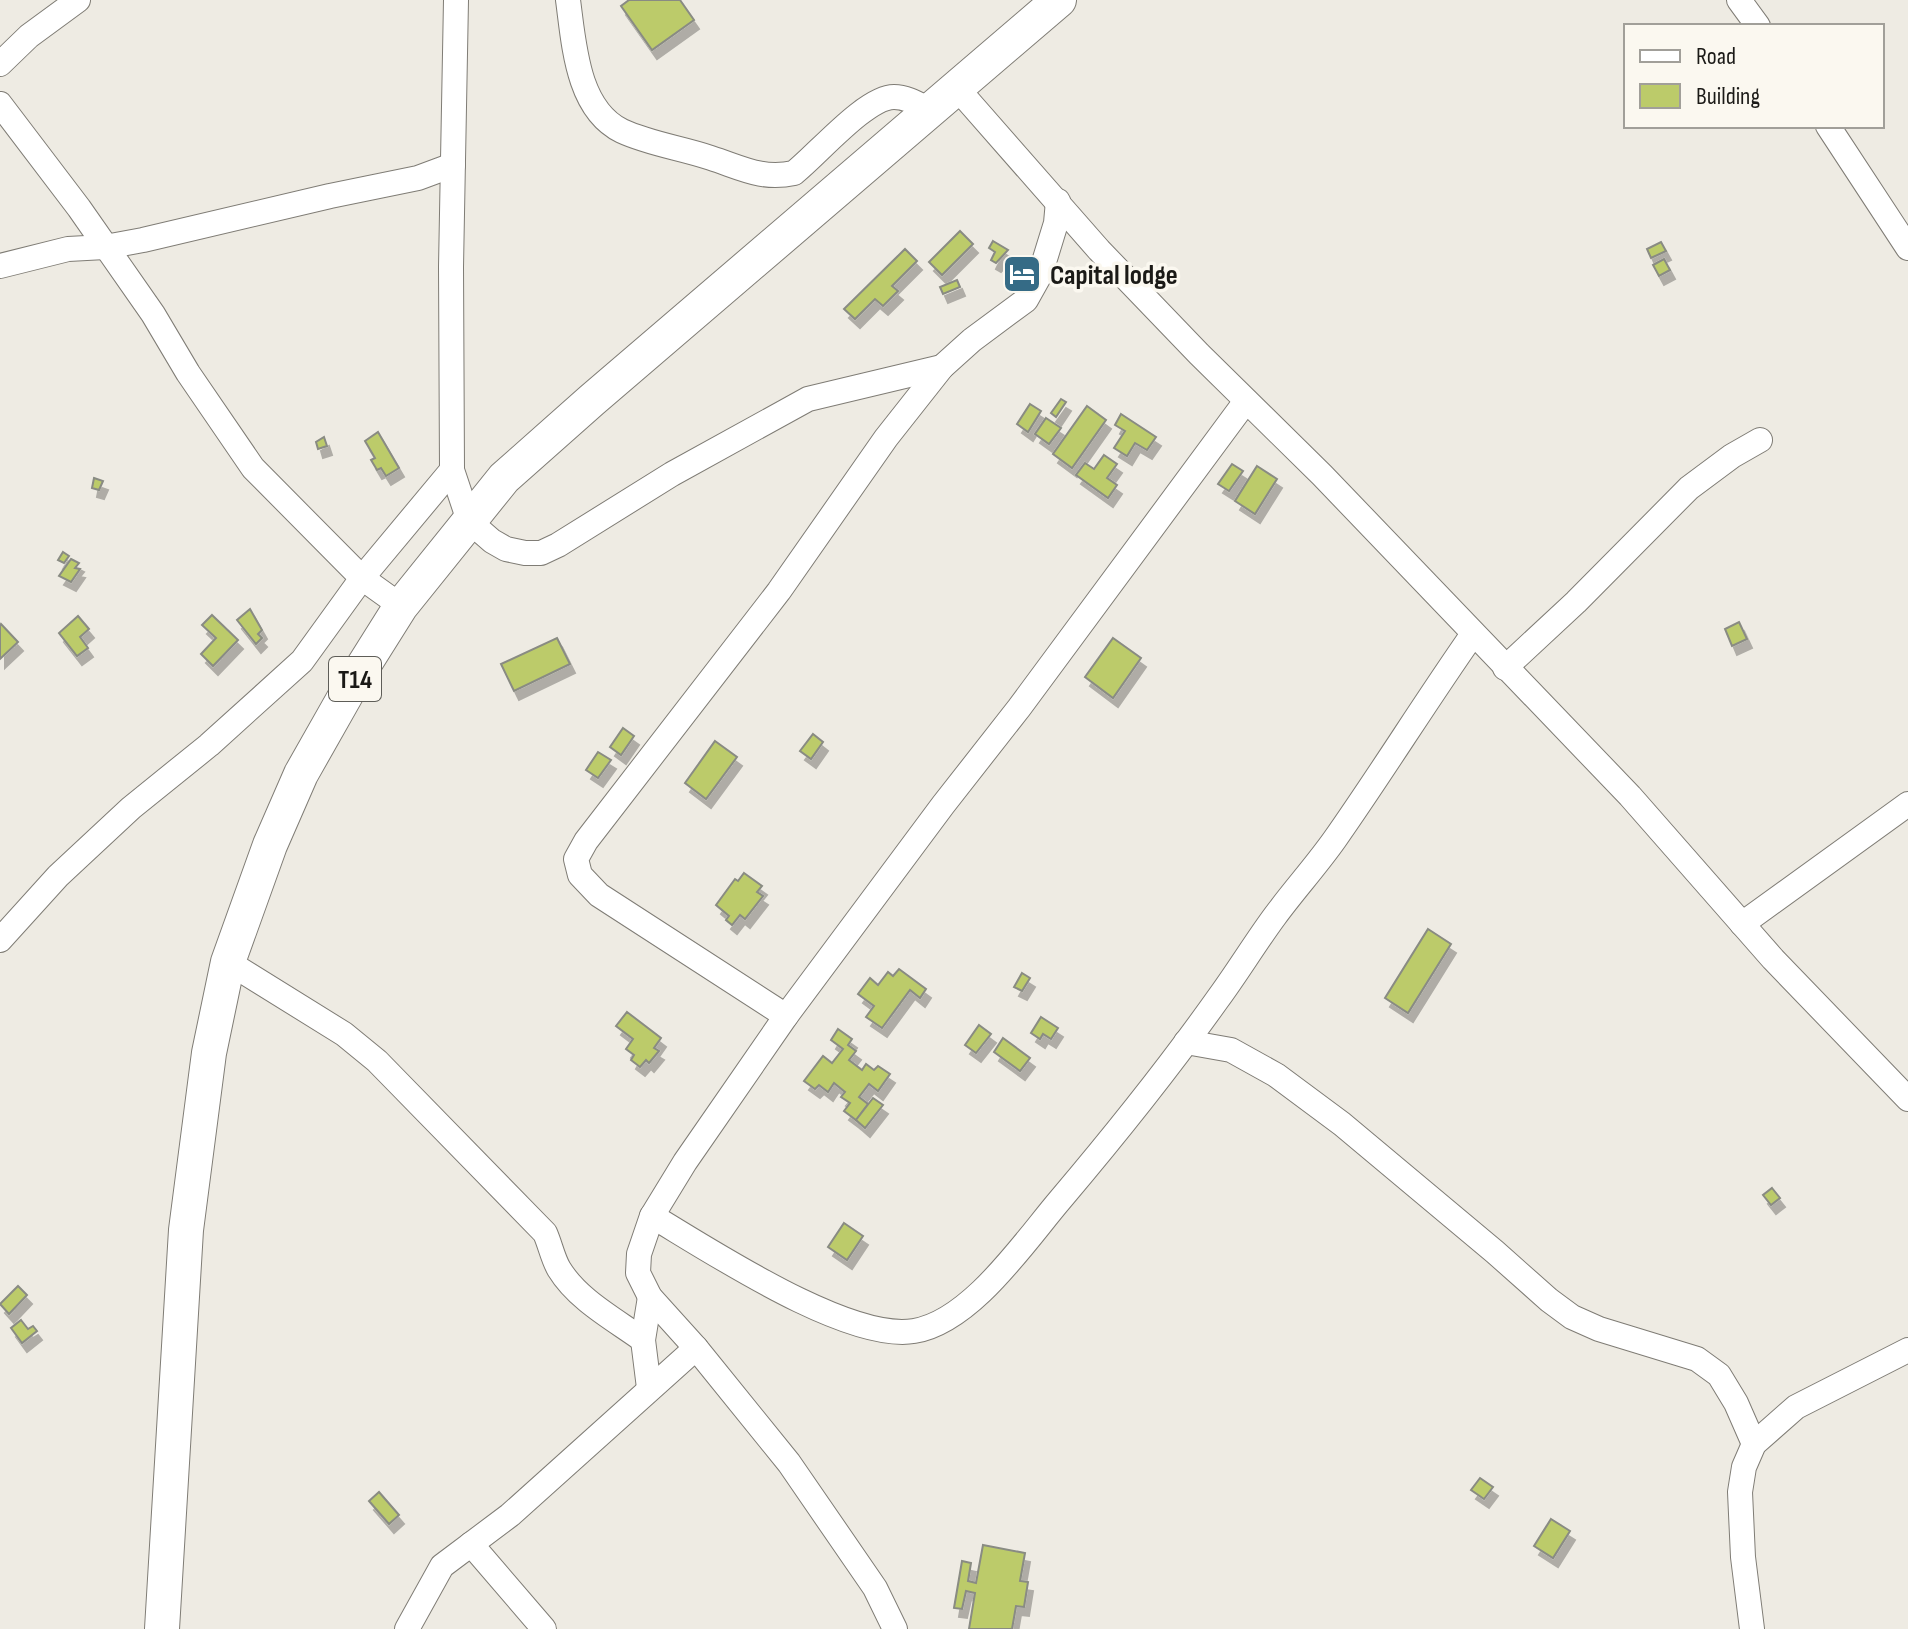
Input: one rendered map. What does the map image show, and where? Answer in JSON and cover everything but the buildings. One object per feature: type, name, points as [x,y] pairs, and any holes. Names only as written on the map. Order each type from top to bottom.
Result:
[{"type":"highway","name":"T14","points":[[162,1629],[186,1230],[209,1053],[228,962],[270,845],[301,774],[401,606],[520,462],[1059,0]]},
{"type":"street","points":[[0,64],[29,36],[78,0]]},
{"type":"street","points":[[456,0],[451,267],[452,470],[469,521],[492,541],[506,549],[541,553],[672,474],[808,399],[942,367]]},
{"type":"street","points":[[568,0],[574,50],[591,104],[608,122],[636,137],[713,158],[747,173],[778,176],[794,173],[868,106],[883,98],[898,97],[930,110]]},
{"type":"street","points":[[1739,0],[1757,24]]},
{"type":"street","points":[[956,87],[1099,250],[1322,475],[1630,796],[1773,959],[1908,1099]]},
{"type":"street","points":[[0,104],[153,314],[188,373],[253,468],[362,578],[401,606]]},
{"type":"street","points":[[1829,128],[1908,248]]},
{"type":"street","points":[[0,266],[68,249],[105,247],[418,178],[453,165]]},
{"type":"street","points":[[786,1016],[599,895],[580,875],[576,859],[586,841],[779,591],[886,438],[942,367],[972,340],[1026,300],[1035,286],[1056,223],[1058,201]]},
{"type":"street","points":[[895,1629],[875,1588],[789,1463],[696,1348],[650,1297],[638,1273],[639,1254],[652,1216],[685,1162],[786,1016],[1246,401]]},
{"type":"street","points":[[1505,668],[1576,602],[1689,488],[1732,456],[1760,440]]},
{"type":"street","points":[[0,940],[58,876],[120,818],[209,745],[302,661],[362,578],[452,470]]},
{"type":"street","points":[[652,1216],[784,1293],[873,1328],[910,1332],[948,1318],[1010,1260],[1098,1155],[1186,1042],[1275,915],[1333,841],[1473,634]]},
{"type":"street","points":[[1742,924],[1908,804]]},
{"type":"street","points":[[228,962],[344,1034],[377,1061],[545,1233],[557,1267],[573,1286],[643,1340]]},
{"type":"street","points":[[1186,1042],[1231,1050],[1276,1075],[1342,1124],[1572,1317],[1599,1329],[1697,1359],[1719,1375],[1736,1403],[1754,1444]]},
{"type":"street","points":[[649,1388],[643,1340],[650,1297]]},
{"type":"street","points":[[407,1629],[437,1572],[510,1515],[696,1348]]},
{"type":"street","points":[[1752,1629],[1743,1557],[1740,1492],[1744,1467],[1754,1444],[1796,1407],[1908,1350]]},
{"type":"street","points":[[471,1544],[544,1629]]},
{"type":"place","name":"Capital lodge","points":[[1022,274]]}]
